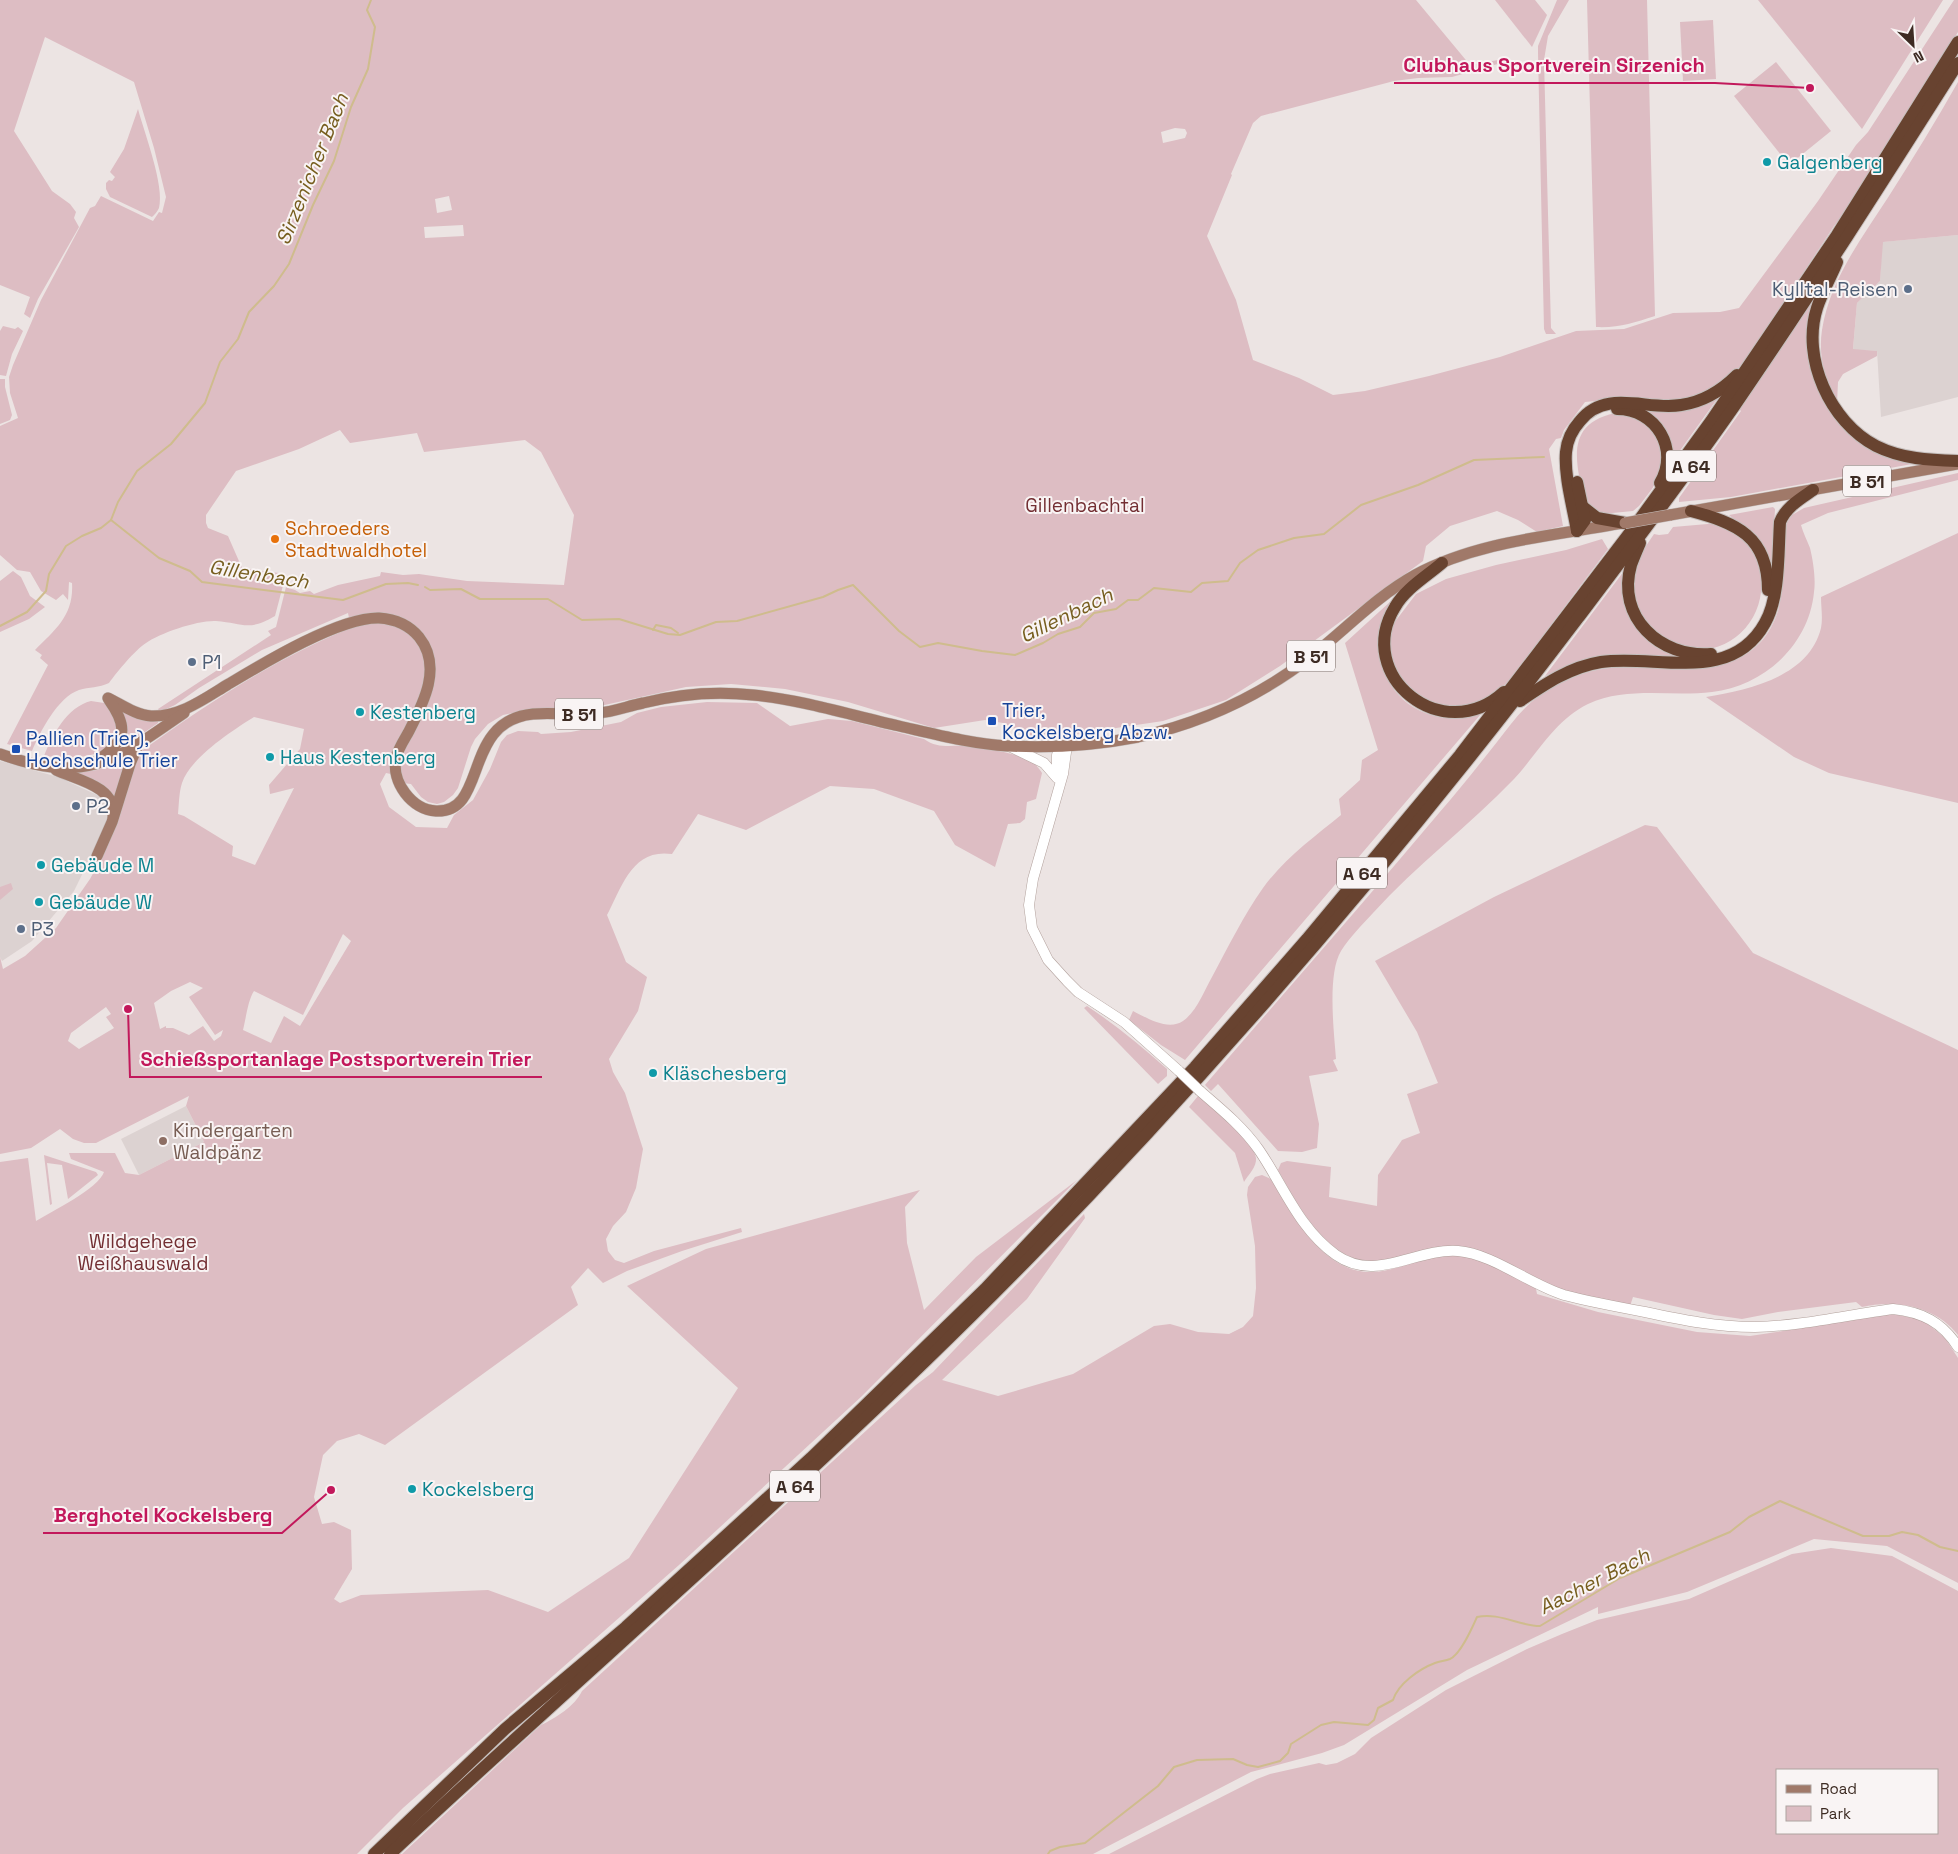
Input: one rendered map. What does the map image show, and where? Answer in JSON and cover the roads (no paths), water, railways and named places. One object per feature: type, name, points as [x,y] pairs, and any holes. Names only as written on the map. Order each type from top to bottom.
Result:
[{"type":"highway","name":"A 64","points":[[374,1854],[505,1729],[626,1627],[811,1458],[984,1290],[1195,1067],[1306,939],[1460,755],[1522,675],[1628,527],[1711,421],[1837,235],[1958,42]]},
{"type":"highway","name":"A 64","points":[[390,1854],[514,1738],[636,1631],[819,1464],[930,1358],[1033,1254],[1180,1098],[1315,946],[1420,820],[1511,706],[1648,526],[1734,406],[1852,230],[1958,63]]},
{"type":"highway","points":[[1852,230],[1817,309],[1813,343],[1816,366],[1824,389],[1832,405],[1854,430],[1876,446],[1915,459],[1958,463]]},
{"type":"highway","points":[[1577,531],[1566,452],[1572,432],[1582,418],[1595,408],[1611,403],[1672,406],[1696,402],[1707,398],[1723,388],[1756,355]]},
{"type":"highway","points":[[1577,531],[1585,520],[1582,507],[1573,461],[1575,442],[1582,430],[1595,416],[1611,410],[1626,410],[1642,415],[1651,421],[1660,431],[1667,447],[1668,460],[1663,478],[1628,527],[1597,518],[1582,507]]},
{"type":"highway","points":[[1511,706],[1552,679],[1568,671],[1585,666],[1601,662],[1623,661],[1696,663],[1717,660],[1743,648],[1766,623],[1772,607],[1782,515],[1792,504],[1813,490]]},
{"type":"highway","points":[[1648,526],[1631,565],[1629,582],[1630,596],[1639,620],[1654,638],[1680,652],[1694,655],[1710,654],[1728,649],[1740,642],[1752,630],[1760,618],[1768,590],[1765,564],[1754,542],[1740,528],[1727,521],[1691,511]]},
{"type":"highway","points":[[1442,563],[1403,596],[1395,606],[1389,620],[1385,634],[1384,650],[1394,678],[1415,701],[1440,711],[1461,712],[1479,709],[1490,704],[1522,675]]},
{"type":"main road","name":"B 51","points":[[0,754],[32,765],[53,768],[91,765],[115,758],[256,668],[336,628],[371,618],[382,618],[402,623],[414,632],[428,654],[430,675],[423,702],[396,759],[398,778],[406,795],[427,810],[443,811],[457,804],[469,790],[482,752],[492,734],[504,723],[530,714],[598,713],[674,697],[704,694],[739,694],[802,702],[964,740],[1009,746],[1067,745],[1123,739],[1184,724],[1218,712],[1308,659],[1392,589],[1442,563],[1489,548],[1577,531],[1628,527],[1670,514],[1958,463]]},
{"type":"main road","points":[[91,765],[116,746],[123,730],[118,712],[108,698],[146,716],[162,716],[196,705]]},
{"type":"main road","name":"B 51","points":[[964,740],[1043,742],[1123,739]]},
{"type":"main road","points":[[97,856],[112,822],[130,764],[138,745]]},
{"type":"main road","points":[[1057,794],[1057,755],[1067,745]]},
{"type":"main road","points":[[1067,745],[1063,774],[1031,892],[1029,905],[1037,940],[1057,971],[1078,992],[1124,1022],[1250,1138],[1305,1224],[1335,1254],[1354,1264],[1370,1266],[1387,1265],[1440,1251],[1459,1251],[1483,1257],[1541,1286],[1563,1294],[1603,1304],[1722,1326],[1757,1327],[1892,1309],[1910,1311],[1925,1316],[1940,1326],[1958,1347]]},
{"type":"main road","points":[[1009,746],[1044,763],[1056,778]]},
{"type":"main road","points":[[53,768],[89,783],[103,792],[110,800],[114,810],[112,822]]},
{"type":"waterway","name":"Sirzenicher Bach","points":[[0,626],[27,612],[46,591],[49,574],[66,546],[82,536],[101,528],[111,520],[118,502],[137,471],[171,444],[205,403],[220,362],[238,339],[249,312],[274,286],[289,264],[313,205],[334,161],[351,107],[368,69],[375,27],[367,10],[371,0]]},
{"type":"waterway","name":"Gillenbach","points":[[425,587],[430,590],[461,589],[480,599],[548,599],[582,620],[619,619],[668,634],[680,635],[716,622],[737,621],[823,597],[853,585],[899,631],[920,647],[938,643],[1015,655],[1043,643],[1058,634],[1080,627],[1094,613],[1116,609],[1128,600],[1138,600],[1154,588],[1191,592],[1202,583],[1228,581],[1240,563],[1258,550],[1294,538],[1324,534],[1361,505],[1418,485],[1474,460],[1544,457]]},
{"type":"waterway","name":"Gillenbach","points":[[111,520],[159,558],[190,571],[202,582],[343,600],[386,584],[408,583],[418,585]]},
{"type":"waterway","name":"Gillenbach","points":[[653,630],[656,625],[671,628],[678,633]]},
{"type":"waterway","name":"Aacher Bach","points":[[1048,1854],[1050,1851],[1060,1847],[1085,1843],[1158,1786],[1174,1767],[1197,1760],[1233,1759],[1258,1767],[1280,1761],[1288,1753],[1291,1744],[1321,1725],[1334,1722],[1368,1725],[1374,1720],[1378,1708],[1393,1700],[1399,1688],[1416,1673],[1454,1656],[1466,1640],[1477,1617],[1493,1616],[1540,1626],[1620,1578],[1730,1532],[1749,1517],[1780,1501],[1863,1536],[1889,1536],[1902,1532],[1918,1535],[1940,1547],[1958,1551]]},
{"type":"place","name":"Clubhaus Sportverein Sirzenich","points":[[1810,88]]},
{"type":"place","name":"Galgenberg","points":[[1767,162]]},
{"type":"place","name":"Kylltal-Reisen","points":[[1908,289]]},
{"type":"place","name":"Schroeders Stadtwaldhotel","points":[[275,539]]},
{"type":"place","name":"P1","points":[[192,662]]},
{"type":"place","name":"Kestenberg","points":[[360,712]]},
{"type":"place","name":"Trier, Kockelsberg Abzw.","points":[[992,721]]},
{"type":"place","name":"Pallien (Trier), Hochschule Trier","points":[[16,749]]},
{"type":"place","name":"Haus Kestenberg","points":[[270,757]]},
{"type":"place","name":"P2","points":[[76,806]]},
{"type":"place","name":"Gebäude M","points":[[41,865]]},
{"type":"place","name":"Gebäude W","points":[[39,902]]},
{"type":"place","name":"P3","points":[[21,929]]},
{"type":"place","name":"Schießsportanlage Postsportverein Trier","points":[[128,1009]]},
{"type":"place","name":"Kläschesberg","points":[[653,1073]]},
{"type":"place","name":"Kindergarten Waldpänz","points":[[163,1141]]},
{"type":"place","name":"Kockelsberg","points":[[412,1489]]},
{"type":"place","name":"Berghotel Kockelsberg","points":[[331,1490]]},
{"type":"park label","name":"Gillenbachtal","points":[[1085,505]]},
{"type":"park label","name":"Wildgehege Weißhauswald","points":[[143,1252]]}]
